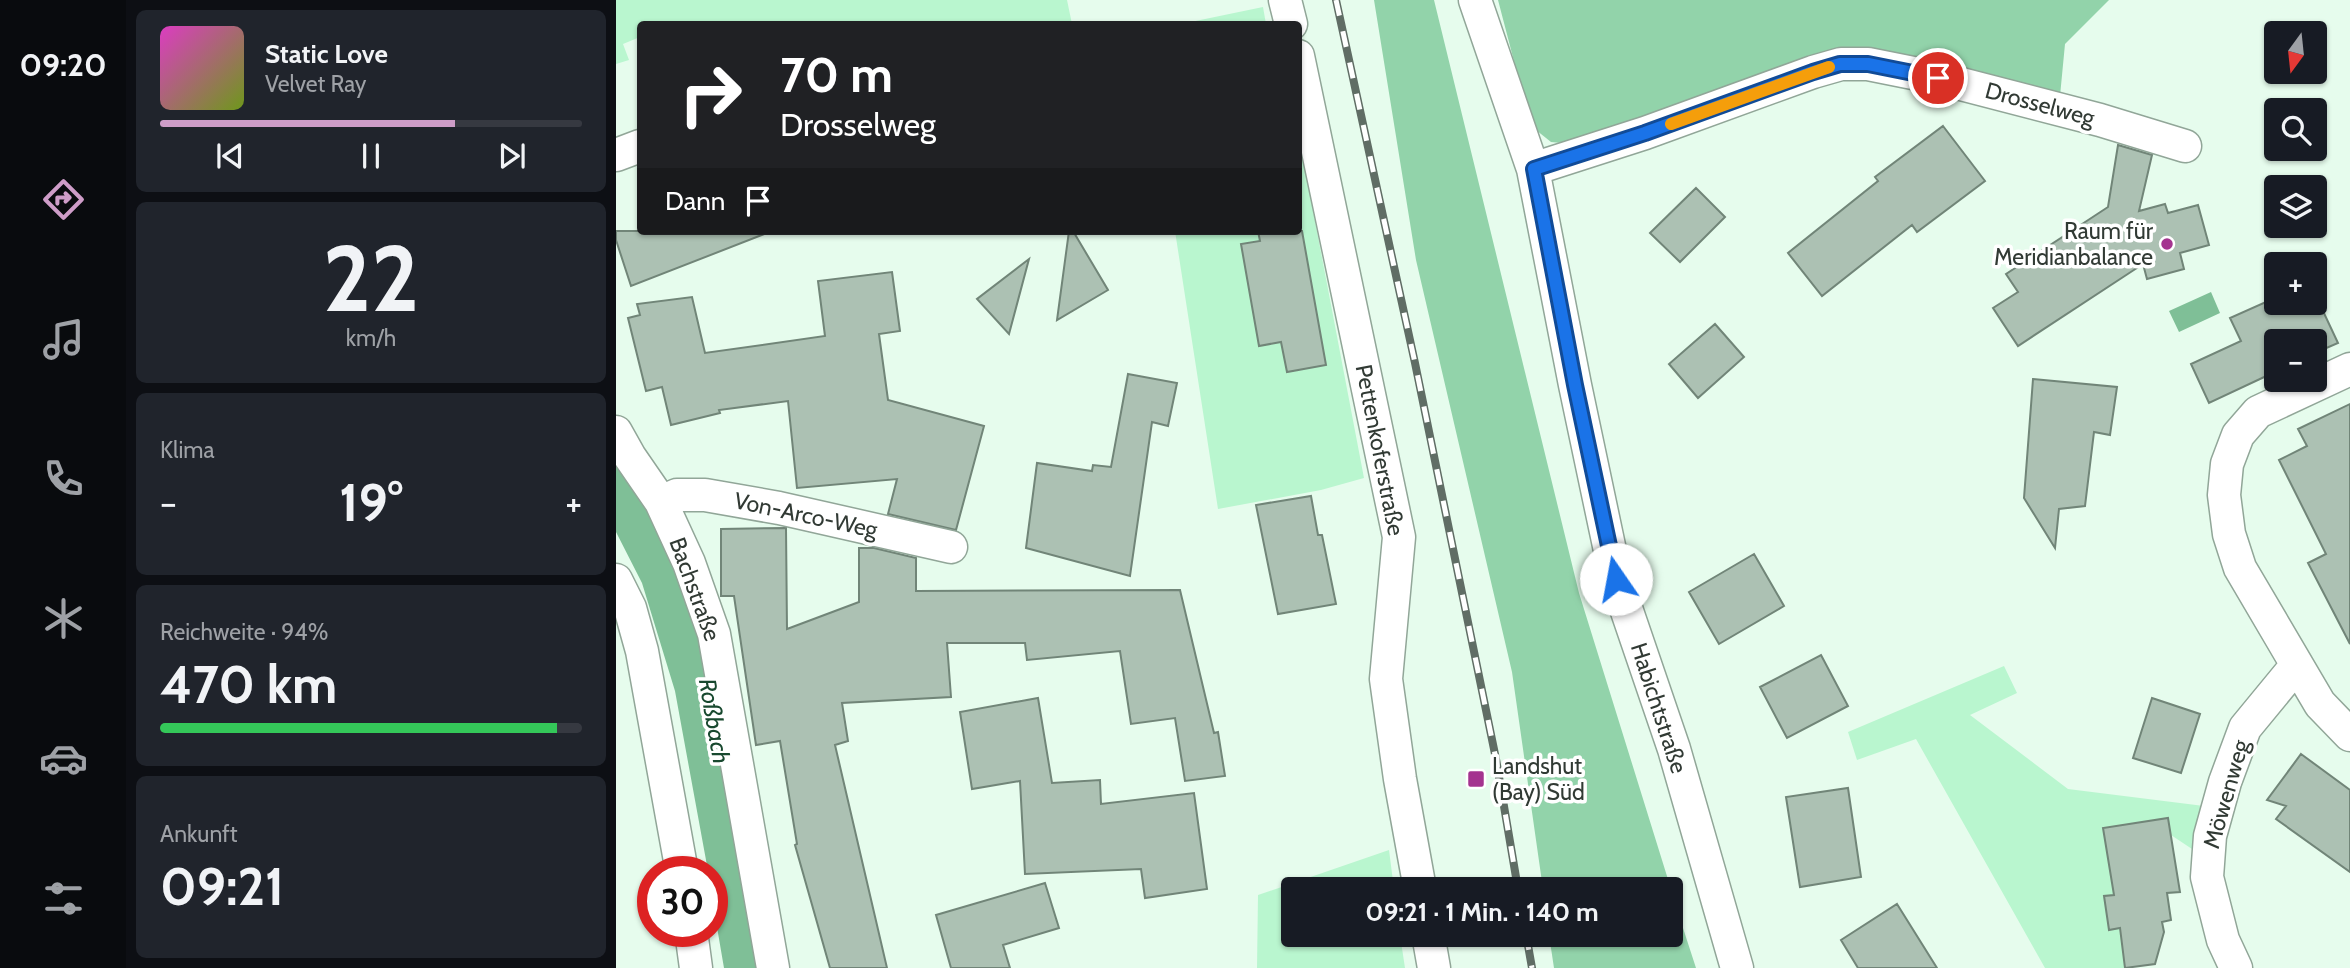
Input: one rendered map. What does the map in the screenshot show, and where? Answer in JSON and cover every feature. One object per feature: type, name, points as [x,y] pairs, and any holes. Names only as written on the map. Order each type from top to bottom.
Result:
[{"type":"street","points":[[1285,0],[1290,21]]},
{"type":"street","name":"Habichtstraße","points":[[1475,0],[1534,169],[1575,385],[1616,579],[1674,749],[1737,968]]},
{"type":"street","name":"Drosselweg","points":[[1534,169],[1840,64],[1868,64],[1938,78],[2069,111],[2185,145]]},
{"type":"street","name":"Pettenkoferstraße","points":[[1302,75],[1399,537],[1386,679],[1418,877]]},
{"type":"street","points":[[616,155],[637,147]]},
{"type":"street","points":[[2344,371],[2258,412],[2238,435],[2227,464],[2224,495],[2229,534],[2240,568],[2320,704],[2350,735]]},
{"type":"street","name":"Bachstraße","points":[[616,432],[661,502],[690,563],[714,634],[773,968]]},
{"type":"street","name":"Von-Arco-Weg","points":[[661,502],[677,495],[705,495],[779,508],[951,547]]},
{"type":"street","points":[[616,580],[630,608],[642,651],[679,856]]},
{"type":"street","name":"Möwenweg","points":[[2236,968],[2223,940],[2207,877],[2210,836],[2225,782],[2245,728],[2296,666]]},
{"type":"street","points":[[693,947],[696,968]]},
{"type":"street","points":[[1430,947],[1434,968]]},
{"type":"shaded area","points":[[616,0],[1067,0],[1071,21],[637,21],[637,38],[623,44],[629,60],[616,64]]},
{"type":"shaded area","points":[[1374,0],[1434,0],[1579,593],[1667,877],[1541,877],[1512,672],[1416,260]]},
{"type":"shaded area","points":[[1498,0],[2109,0],[2065,44],[2060,96],[1868,64],[1583,145],[1551,142],[1531,126]]},
{"type":"shaded area","points":[[1263,7],[1265,21],[1195,21]]},
{"type":"shaded area","points":[[1302,153],[1364,478],[1321,490],[1218,509],[1176,235],[1302,235]]},
{"type":"shaded area","points":[[2004,666],[2017,693],[1970,715],[2068,789],[2204,806],[2195,851],[2171,835],[2143,822],[2103,828],[2114,895],[2104,897],[2109,930],[2120,928],[2125,968],[2045,968],[1916,739],[1857,760],[1848,732]]},
{"type":"shaded area","points":[[1389,850],[1392,877],[1310,877]]},
{"type":"shaded area","points":[[1281,887],[1281,947],[1402,947],[1405,968],[1257,968],[1258,895]]},
{"type":"shaded area","points":[[1683,928],[1696,968],[1554,968],[1551,947],[1683,947]]},
{"type":"water","points":[[2211,292],[2220,313],[2179,332],[2169,311]]},
{"type":"water","name":"Roßbach","points":[[616,457],[658,524],[692,607],[720,730],[761,968],[724,968],[720,947],[728,947],[728,856],[705,856],[675,691],[642,583],[616,532]]},
{"type":"building","points":[[1943,126],[1985,181],[1917,232],[1912,225],[1822,296],[1788,253],[1878,181],[1875,177]]},
{"type":"building","points":[[2118,145],[2152,155],[2139,211],[2165,204],[2168,213],[2198,205],[2209,245],[2180,253],[2184,269],[2147,279],[2143,264],[2018,346],[1993,308],[2018,292],[2006,274],[2108,207]]},
{"type":"building","points":[[1696,188],[1725,217],[1680,262],[1650,233]]},
{"type":"building","points":[[616,231],[637,231],[637,235],[762,235],[631,286],[616,240]]},
{"type":"building","points":[[1302,231],[1326,365],[1287,372],[1281,342],[1259,346],[1241,244],[1260,241],[1259,235],[1302,235]]},
{"type":"building","points":[[1068,235],[1075,235],[1108,290],[1057,320]]},
{"type":"building","points":[[1029,259],[1009,334],[977,299]]},
{"type":"building","points":[[892,272],[900,331],[879,334],[888,400],[984,426],[956,530],[888,514],[897,479],[797,488],[788,401],[719,410],[720,413],[671,425],[662,387],[646,391],[628,318],[640,315],[637,304],[692,297],[705,353],[825,336],[818,281]]},
{"type":"building","points":[[2264,303],[2264,315],[2325,315],[2338,343],[2327,348],[2327,329],[2264,329],[2264,377],[2209,403],[2191,364],[2241,341],[2230,318]]},
{"type":"building","points":[[1715,324],[1744,357],[1698,398],[1669,364]]},
{"type":"building","points":[[1128,374],[1177,383],[1168,426],[1152,422],[1130,576],[1026,548],[1037,463],[1092,471],[1093,465],[1111,467]]},
{"type":"building","points":[[2033,379],[2117,387],[2110,435],[2094,432],[2085,506],[2059,509],[2055,548],[2024,498]]},
{"type":"building","points":[[2350,404],[2350,644],[2308,563],[2326,554],[2279,460],[2307,446],[2298,429]]},
{"type":"building","points":[[1311,496],[1336,604],[1278,614],[1256,505]]},
{"type":"building","points":[[786,528],[787,629],[859,602],[859,548],[874,548],[916,558],[916,591],[1180,590],[1214,733],[1218,732],[1225,776],[1185,781],[1175,718],[1131,724],[1120,651],[1027,660],[1025,643],[947,643],[951,697],[842,703],[848,741],[835,745],[887,968],[830,968],[795,845],[797,844],[780,741],[756,745],[734,596],[721,596],[721,529]]},
{"type":"building","points":[[1754,554],[1784,606],[1719,644],[1689,592]]},
{"type":"building","points":[[1821,655],[1848,706],[1787,738],[1760,687]]},
{"type":"building","points":[[1038,698],[1052,783],[1100,780],[1101,804],[1194,793],[1207,889],[1145,898],[1141,869],[1025,874],[1020,781],[972,789],[960,712]]},
{"type":"building","points":[[2152,698],[2200,714],[2181,773],[2133,758]]},
{"type":"building","points":[[2301,754],[2350,790],[2350,872],[2276,819],[2286,806],[2267,800]]},
{"type":"building","points":[[1848,788],[1861,877],[1800,887],[1786,797]]},
{"type":"building","points":[[2168,818],[2180,892],[2167,893],[2171,920],[2162,922],[2164,932],[2155,964],[2125,968],[2120,928],[2109,930],[2104,896],[2114,895],[2103,828]]},
{"type":"building","points":[[1045,883],[1059,928],[1003,945],[1010,968],[951,968],[936,915]]},
{"type":"building","points":[[1897,904],[1937,968],[1858,968],[1841,940]]},
{"type":"railway","points":[[1336,0],[1415,363],[1496,759],[1516,877]]},
{"type":"railway","points":[[1528,947],[1532,968]]},
{"type":"slow traffic","points":[[1671,124],[1829,67]]},
{"type":"place","name":"Raum für Meridianbalance","points":[[2167,244]]},
{"type":"place","name":"Landshut (Bay) Süd","points":[[1476,779]]},
{"type":"route","points":[[1616,579],[1575,385],[1534,169],[1840,64],[1868,64],[1938,78]]}]
